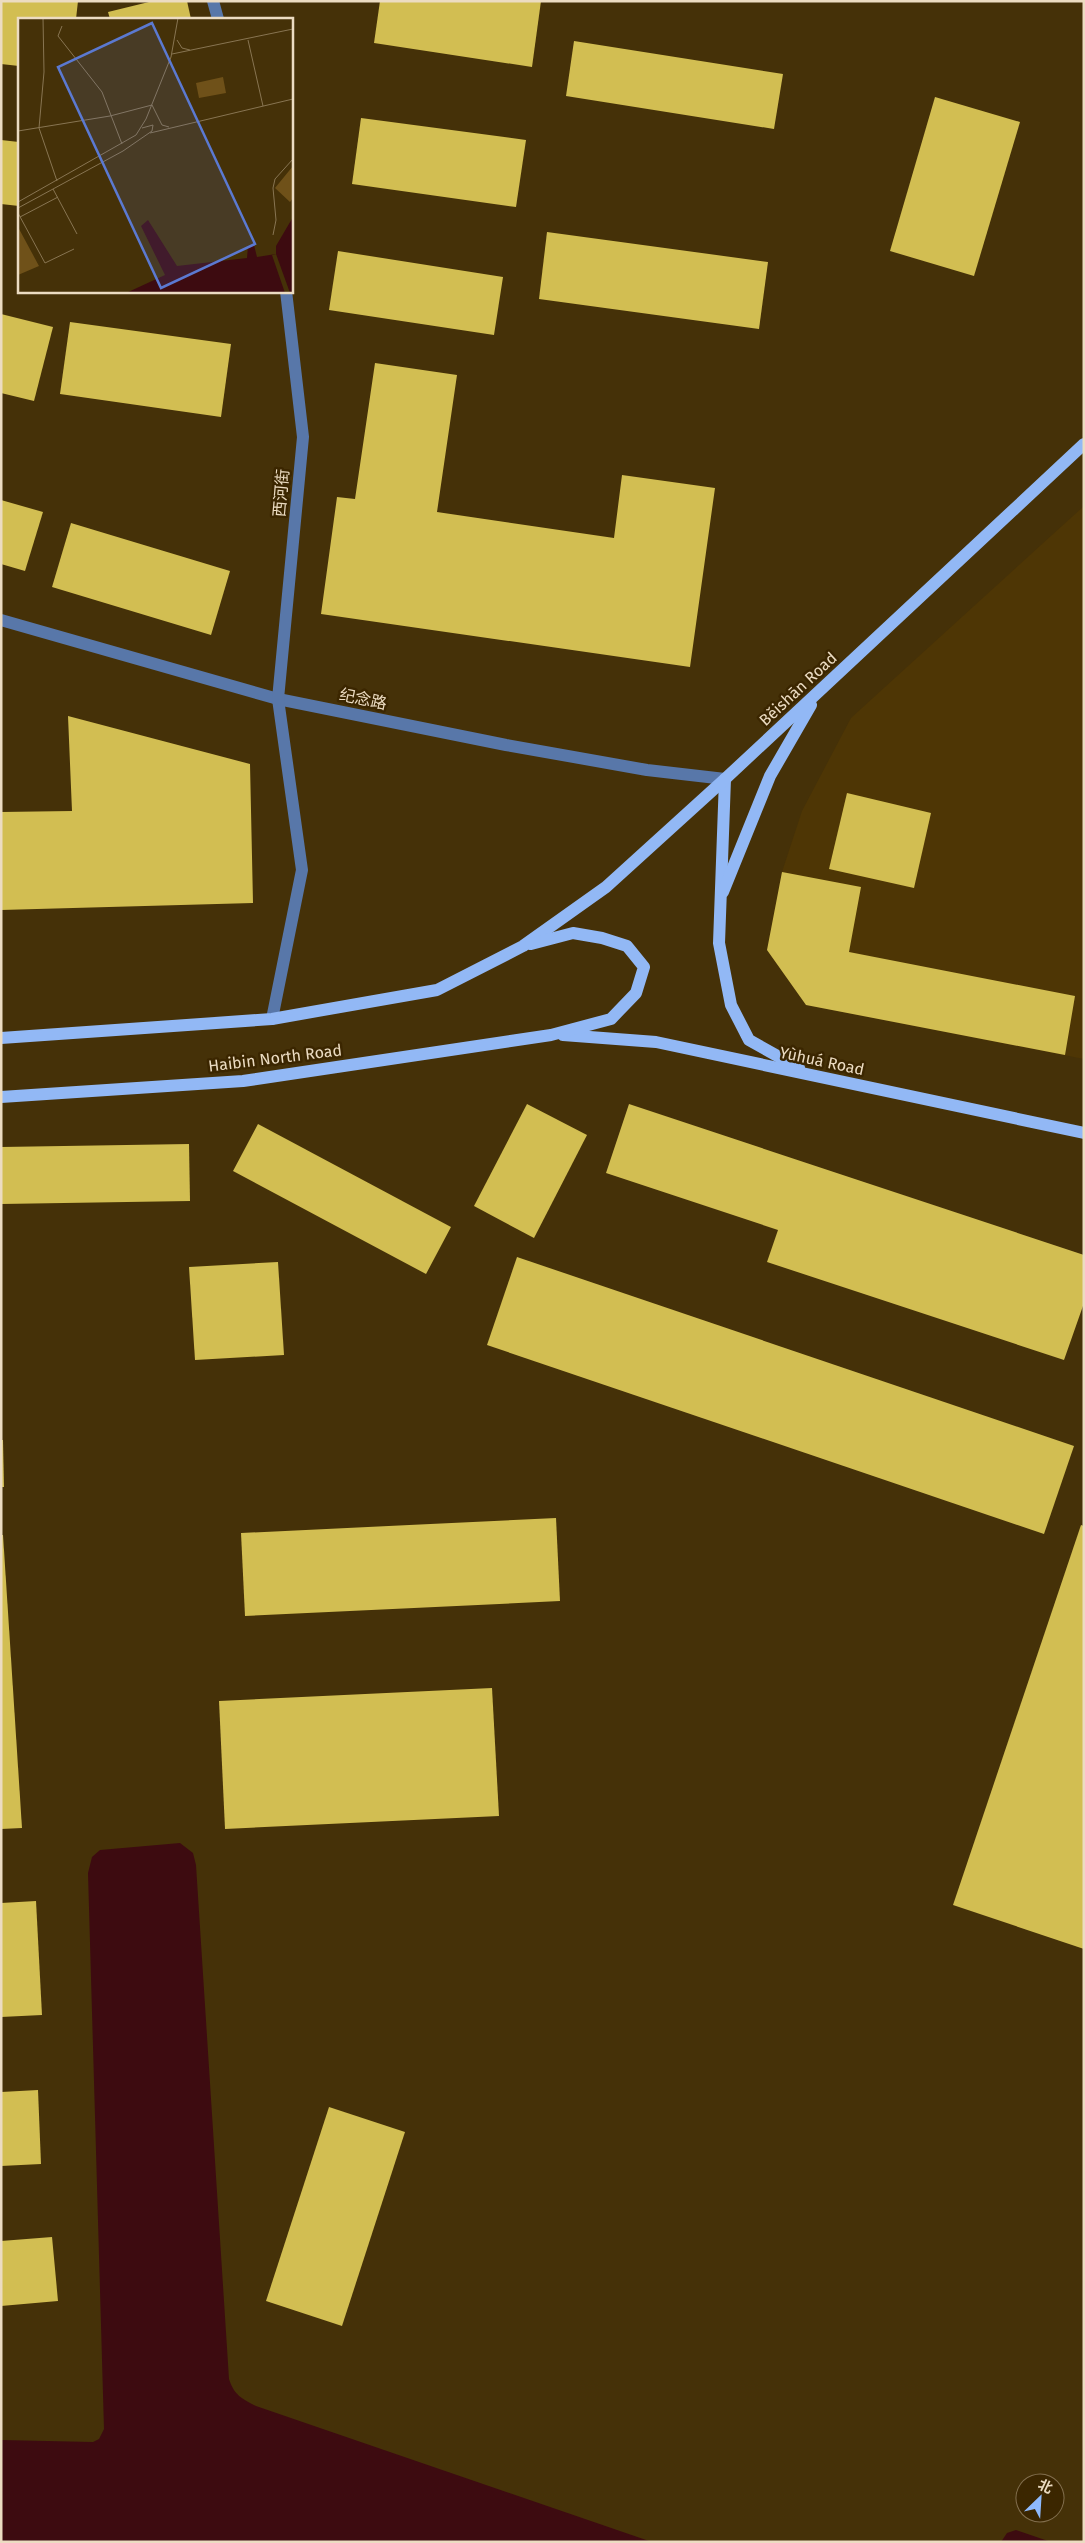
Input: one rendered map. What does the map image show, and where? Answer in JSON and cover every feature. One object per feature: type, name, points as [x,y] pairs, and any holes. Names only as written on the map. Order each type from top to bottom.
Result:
[{"type":"main road","name":"Běishān Road","points":[[523,946],[606,887],[817,694],[1084,444]]},
{"type":"main road","points":[[719,902],[770,776],[817,694]]},
{"type":"main road","points":[[725,779],[719,943],[731,1005],[749,1040],[812,1075]]},
{"type":"main road","points":[[1,1038],[272,1019],[437,990],[523,946],[573,933],[602,938],[626,946],[644,967],[636,993],[611,1019],[551,1035]]},
{"type":"main road","name":"Yùhuá Road","points":[[551,1035],[656,1042],[1084,1133]]},
{"type":"main road","name":"Haibin North Road","points":[[1,1097],[243,1081],[551,1035]]},
{"type":"street","points":[[213,1],[218,18]]},
{"type":"street","name":"西河街","points":[[272,1019],[302,870],[278,698],[303,437],[286,292]]},
{"type":"street","name":"纪念路","points":[[1,620],[278,698],[506,745],[647,770],[725,779]]},
{"type":"shaded area","points":[[1084,506],[1084,1059],[806,1005],[767,950],[782,872],[802,811],[851,718]]},
{"type":"shaded area","points":[[180,1843],[193,1853],[196,1865],[229,2379],[233,2389],[243,2399],[256,2406],[652,2542],[1,2542],[1,2440],[93,2442],[99,2439],[104,2429],[88,1873],[92,1857],[100,1850]]},
{"type":"shaded area","points":[[1016,2530],[1051,2542],[1001,2542],[1007,2533]]},
{"type":"building","points":[[1,1],[78,1],[76,18],[18,18],[18,66],[1,64]]},
{"type":"building","points":[[153,1],[187,1],[191,18],[110,18],[108,12]]},
{"type":"building","points":[[380,1],[541,1],[532,67],[374,43]]},
{"type":"building","points":[[574,41],[783,74],[774,129],[566,96]]},
{"type":"building","points":[[935,97],[1020,122],[974,276],[890,251]]},
{"type":"building","points":[[361,118],[526,140],[516,207],[352,184]]},
{"type":"building","points":[[1,140],[18,142],[18,206],[1,204]]},
{"type":"building","points":[[547,232],[768,262],[759,329],[539,299]]},
{"type":"building","points":[[338,251],[503,277],[494,335],[329,310]]},
{"type":"building","points":[[1,314],[53,327],[34,401],[1,393]]},
{"type":"building","points":[[70,322],[231,344],[221,417],[60,394]]},
{"type":"building","points":[[375,363],[457,375],[437,512],[614,538],[622,475],[715,488],[690,667],[321,614],[337,497],[355,499]]},
{"type":"building","points":[[1,500],[43,512],[25,571],[1,564]]},
{"type":"building","points":[[71,523],[230,571],[211,635],[52,587]]},
{"type":"building","points":[[68,716],[250,764],[253,903],[1,910],[1,812],[72,811]]},
{"type":"building","points":[[847,793],[931,813],[914,888],[829,869]]},
{"type":"building","points":[[782,872],[861,887],[849,952],[1075,996],[1065,1055],[806,1005],[767,950]]},
{"type":"building","points":[[527,1104],[587,1135],[534,1238],[474,1206]]},
{"type":"building","points":[[629,1104],[1084,1255],[1084,1303],[1064,1360],[767,1262],[778,1230],[606,1173]]},
{"type":"building","points":[[258,1124],[451,1227],[426,1274],[233,1171]]},
{"type":"building","points":[[189,1144],[190,1201],[1,1204],[1,1147]]},
{"type":"building","points":[[517,1257],[1074,1446],[1044,1534],[487,1345]]},
{"type":"building","points":[[278,1262],[284,1355],[195,1360],[189,1267]]},
{"type":"building","points":[[1,1440],[3,1440],[4,1487],[1,1487]]},
{"type":"building","points":[[556,1518],[560,1601],[245,1616],[241,1533]]},
{"type":"building","points":[[1081,1525],[1084,1526],[1084,1949],[953,1905]]},
{"type":"building","points":[[1,1535],[3,1535],[22,1828],[1,1829]]},
{"type":"building","points":[[492,1688],[499,1816],[225,1829],[219,1701]]},
{"type":"building","points":[[36,1901],[42,2015],[1,2017],[1,1903]]},
{"type":"building","points":[[38,2090],[41,2164],[1,2166],[1,2092]]},
{"type":"building","points":[[329,2107],[405,2132],[342,2326],[266,2301]]},
{"type":"building","points":[[52,2237],[58,2301],[1,2306],[1,2241]]}]
